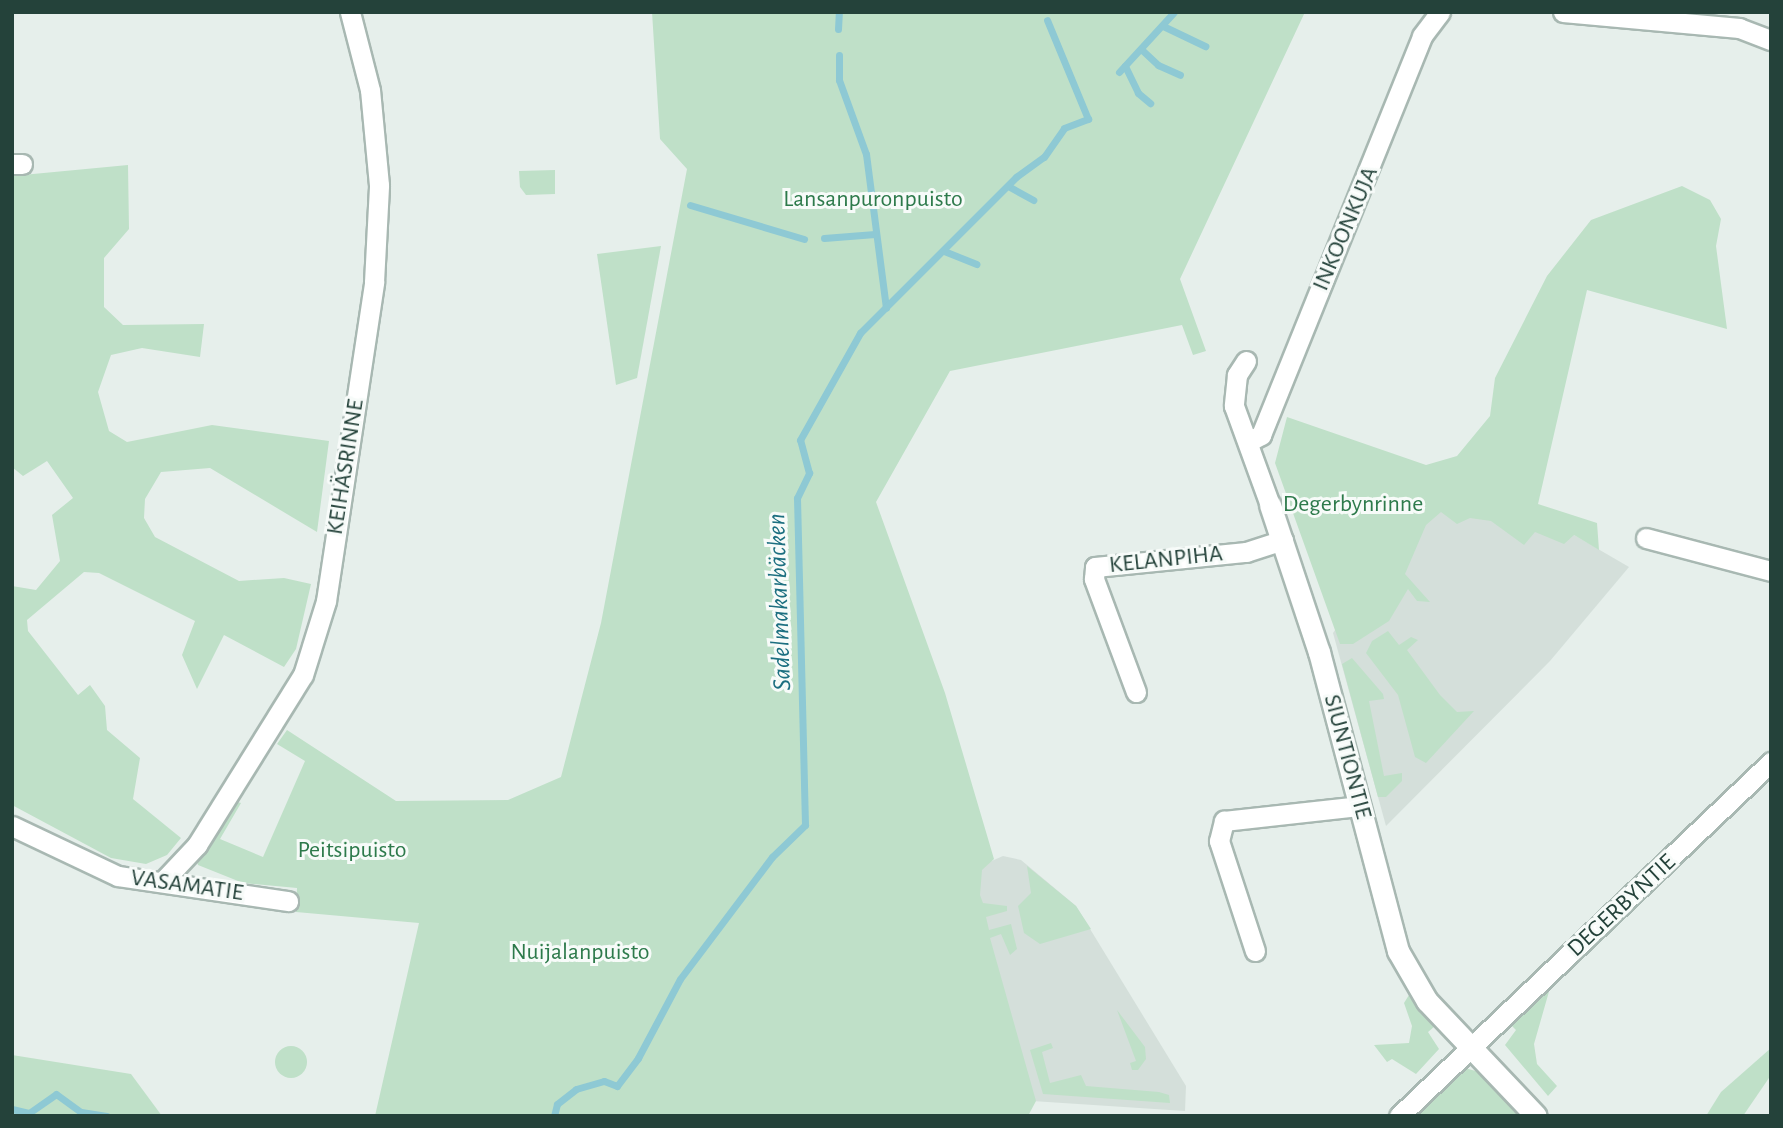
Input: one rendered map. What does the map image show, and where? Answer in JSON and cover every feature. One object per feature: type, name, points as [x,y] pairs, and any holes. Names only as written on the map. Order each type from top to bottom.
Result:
[{"type":"street","name":"KEIHÄSRINNE","points":[[165,879],[197,845],[303,675],[326,601],[374,282],[379,185],[370,90],[350,12]]},
{"type":"street","name":"INKOONKUJA","points":[[1248,442],[1261,435],[1422,36],[1440,12]]},
{"type":"street","points":[[1563,12],[1739,28],[1771,40]]},
{"type":"street","name":"SIUNTIONTIE","points":[[1246,361],[1234,390],[1248,442],[1283,540],[1360,806],[1391,926],[1410,978],[1536,1116]]},
{"type":"street","points":[[1646,538],[1771,571]]},
{"type":"street","name":"KELANPIHA","points":[[1136,692],[1094,579],[1095,567],[1246,552],[1283,540]]},
{"type":"street","name":"DEGERBYNTIE","points":[[1399,1116],[1771,762]]},
{"type":"street","points":[[1255,951],[1219,841],[1224,821],[1360,806]]},
{"type":"street","name":"VASAMATIE","points":[[12,826],[118,876],[165,879],[288,901]]},
{"type":"shaded area","points":[[1434,488],[1574,535],[1629,567],[1550,661],[1386,826],[1333,633]]},
{"type":"shaded area","points":[[1003,856],[1021,860],[1076,906],[1186,1086],[1185,1111],[1017,1100],[962,895],[987,863]]},
{"type":"green space","name":"Lansanpuronpuisto","points":[[652,12],[1305,12],[1180,279],[1206,351],[1193,355],[1182,325],[950,371],[876,502],[945,693],[994,859],[982,870],[980,895],[983,903],[1007,906],[1007,911],[986,917],[989,930],[1011,924],[1017,949],[1010,955],[1001,934],[990,938],[1036,1101],[1028,1116],[375,1116],[419,923],[296,912],[297,888],[243,883],[198,865],[196,858],[234,801],[241,803],[220,839],[263,857],[305,761],[277,744],[287,730],[396,801],[508,800],[561,777],[601,623],[687,169],[660,139]]},
{"type":"green space","points":[[128,165],[129,229],[104,258],[104,307],[123,325],[204,324],[200,357],[142,348],[111,355],[98,392],[109,431],[127,442],[212,425],[329,441],[317,532],[210,468],[161,472],[145,499],[144,518],[155,537],[239,581],[284,578],[311,584],[296,649],[284,667],[224,635],[197,689],[182,655],[195,621],[99,573],[84,572],[27,620],[28,631],[78,695],[90,685],[105,706],[107,730],[140,758],[133,799],[181,838],[167,855],[146,864],[111,858],[12,805],[12,586],[36,590],[60,561],[52,515],[73,498],[47,461],[23,476],[12,467],[12,176]]},
{"type":"green space","points":[[555,170],[555,194],[526,195],[520,187],[519,171]]},
{"type":"green space","name":"Degerbynrinne","points":[[1682,186],[1710,200],[1721,219],[1716,246],[1727,329],[1587,290],[1538,504],[1597,523],[1599,550],[1574,535],[1564,544],[1535,532],[1524,545],[1491,521],[1470,518],[1457,524],[1441,512],[1426,525],[1405,574],[1430,602],[1417,601],[1408,589],[1389,621],[1353,644],[1340,644],[1275,463],[1287,417],[1426,465],[1457,456],[1490,416],[1495,378],[1547,276],[1591,220]]},
{"type":"green space","points":[[661,246],[637,378],[616,385],[597,254]]},
{"type":"green space","points":[[1388,631],[1399,645],[1411,637],[1418,640],[1407,650],[1440,695],[1457,712],[1474,711],[1426,763],[1415,757],[1398,695],[1366,653],[1372,641]]},
{"type":"green space","points":[[1352,658],[1383,694],[1384,699],[1369,701],[1384,776],[1402,773],[1402,781],[1386,797],[1378,797],[1342,664]]},
{"type":"green space","points":[[1027,866],[1076,906],[1091,929],[1040,944],[1024,933],[1018,906],[1031,893]]},
{"type":"green space","points":[[1552,981],[1534,1044],[1537,1064],[1557,1086],[1548,1096],[1505,1045],[1516,1030],[1509,1023]]},
{"type":"green space","points":[[1409,995],[1435,1026],[1428,1032],[1439,1049],[1416,1074],[1392,1059],[1387,1062],[1374,1045],[1409,1043],[1412,1026],[1404,1003]]},
{"type":"green space","points":[[1117,1010],[1145,1047],[1146,1059],[1138,1070],[1132,1070],[1130,1063],[1136,1061]]},
{"type":"green space","points":[[1051,1043],[1053,1048],[1042,1052],[1050,1083],[1081,1075],[1086,1086],[1159,1092],[1169,1095],[1170,1103],[1043,1094],[1030,1050]]},
{"type":"green space","points":[[291,1046],[302,1051],[307,1062],[302,1073],[291,1078],[280,1073],[275,1062],[280,1051]]},
{"type":"green space","points":[[1771,1048],[1771,1075],[1743,1116],[1706,1116],[1721,1092]]},
{"type":"green space","points":[[12,1055],[131,1074],[162,1116],[12,1116]]},
{"type":"green space","points":[[1465,1068],[1479,1072],[1521,1116],[1410,1116]]},
{"type":"waterway","points":[[838,29],[839,12]]},
{"type":"waterway","points":[[1119,72],[1174,12]]},
{"type":"waterway","name":"Sadelmakarbäcken","points":[[554,1116],[557,1104],[576,1089],[604,1081],[617,1086],[638,1058],[680,979],[772,857],[805,825],[797,498],[809,473],[800,440],[860,333],[1016,177],[1044,157],[1064,128],[1088,119],[1047,20]]},
{"type":"waterway","points":[[1163,26],[1205,46]]},
{"type":"waterway","points":[[1142,50],[1158,65],[1180,75]]},
{"type":"waterway","points":[[839,55],[839,80],[866,154],[886,308]]},
{"type":"waterway","points":[[1125,66],[1138,93],[1150,103]]},
{"type":"waterway","points":[[1008,186],[1033,200]]},
{"type":"waterway","points":[[690,205],[804,239]]},
{"type":"waterway","points":[[824,238],[875,234]]},
{"type":"waterway","points":[[944,251],[977,264]]},
{"type":"waterway","name":"Sadelmakarbäcken","points":[[12,1109],[29,1113],[56,1094],[81,1112],[107,1116]]},
{"type":"park label","name":"Peitsipuisto","points":[[352,851]]},
{"type":"park label","name":"Nuijalanpuisto","points":[[580,953]]}]
